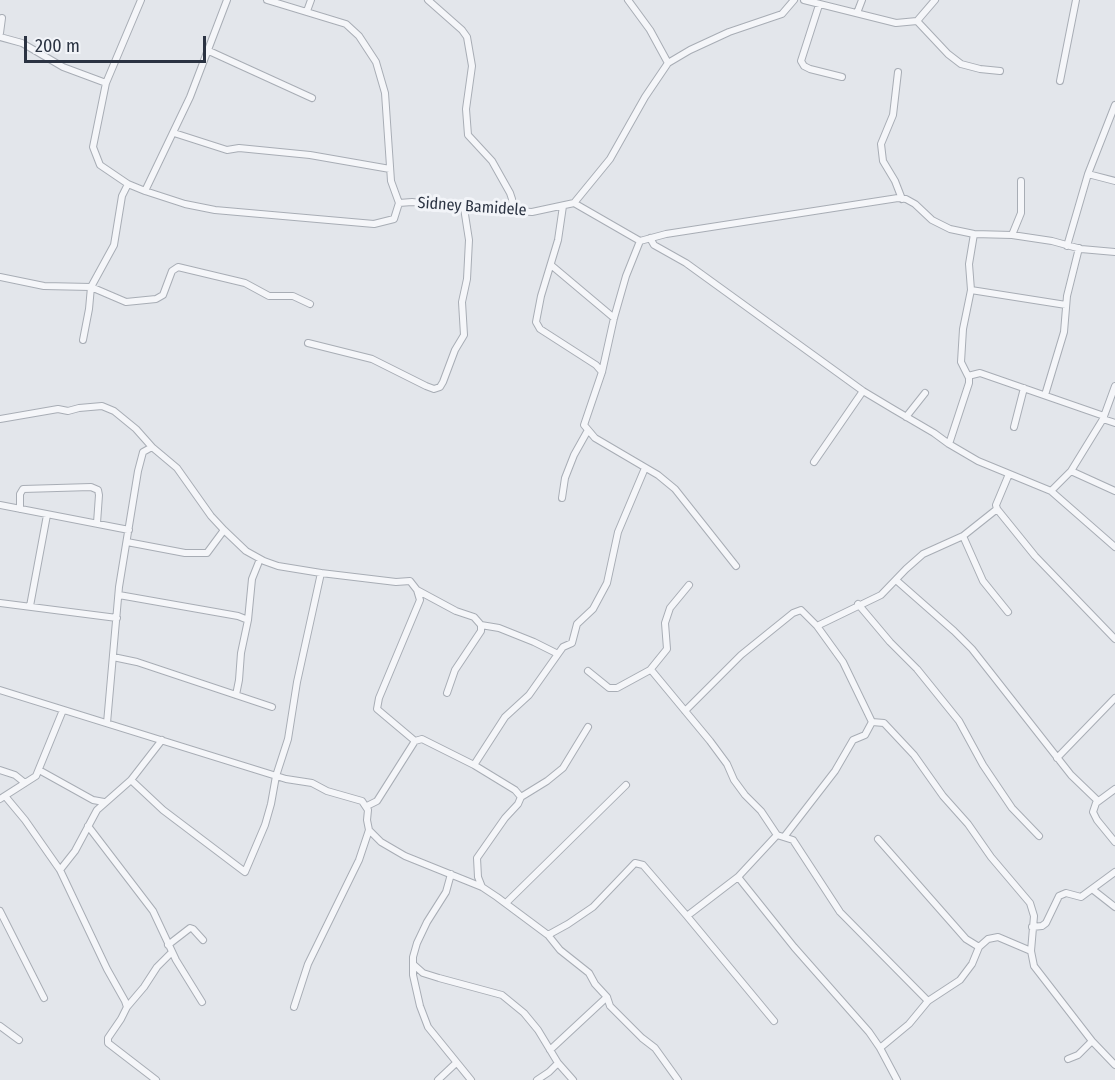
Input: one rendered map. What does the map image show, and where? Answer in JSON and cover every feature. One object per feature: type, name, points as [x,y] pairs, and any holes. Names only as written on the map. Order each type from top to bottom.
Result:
[{"type":"street","points":[[141,0],[106,83],[93,147],[100,165],[128,184],[145,191],[185,204],[215,210],[364,224],[394,219],[399,203]]},
{"type":"street","points":[[145,191],[174,133],[209,51],[227,0]]},
{"type":"street","name":"Sidney Bamidele","points":[[267,0],[307,10],[346,24],[359,36],[376,62],[385,93],[391,181],[399,203],[412,202],[532,212],[574,203]]},
{"type":"street","points":[[307,10],[311,0]]},
{"type":"street","points":[[428,0],[467,37],[472,66],[466,109],[468,135],[492,161],[512,199],[513,211]]},
{"type":"street","points":[[628,0],[650,30],[669,63]]},
{"type":"street","points":[[640,242],[574,203],[610,159],[645,97],[669,63],[690,50],[729,32],[782,14],[794,0]]},
{"type":"street","points":[[804,0],[896,23],[917,21],[935,0]]},
{"type":"street","points":[[857,13],[862,0]]},
{"type":"street","points":[[1060,81],[1076,0]]},
{"type":"street","points":[[819,5],[801,61],[810,69],[842,77]]},
{"type":"street","points":[[2,18],[0,35],[22,43],[63,67],[106,83]]},
{"type":"street","points":[[917,21],[948,54],[962,64],[1000,71]]},
{"type":"street","points":[[209,51],[312,98]]},
{"type":"street","points":[[898,72],[893,115],[881,144],[883,161],[902,199]]},
{"type":"street","points":[[1067,246],[1088,174],[1115,105]]},
{"type":"street","points":[[174,133],[227,150],[239,148],[310,156],[390,170]]},
{"type":"street","points":[[1088,174],[1115,182]]},
{"type":"street","points":[[1012,235],[1021,213],[1021,181]]},
{"type":"street","points":[[83,340],[91,287],[114,245],[122,196],[128,184]]},
{"type":"street","points":[[736,566],[709,535],[679,493],[658,475],[595,438],[585,425],[602,372],[626,276],[640,242],[650,238],[734,222],[902,199],[915,204],[943,227],[974,234],[1012,235],[1079,248],[1115,252]]},
{"type":"street","points":[[563,206],[558,240],[537,314],[538,327],[596,365],[602,372]]},
{"type":"street","points":[[308,343],[372,359],[426,386],[434,389],[440,387],[454,350],[464,335],[462,302],[467,279],[469,240],[464,208]]},
{"type":"street","points":[[949,444],[969,383],[961,362],[963,329],[971,290],[969,264],[974,234]]},
{"type":"street","points":[[650,238],[654,245],[686,263],[863,391],[978,461],[1051,491],[1115,547]]},
{"type":"street","points":[[1045,395],[1064,332],[1066,305],[1079,248]]},
{"type":"street","points":[[550,266],[614,318]]},
{"type":"street","points":[[0,277],[44,286],[91,287],[126,302],[156,299],[163,295],[172,271],[178,267],[245,283],[269,296],[293,296],[310,304]]},
{"type":"street","points":[[971,290],[1066,305]]},
{"type":"street","points":[[596,365],[604,362]]},
{"type":"street","points":[[968,376],[980,373],[1045,395],[1115,423]]},
{"type":"street","points":[[1051,491],[1071,471],[1103,417],[1115,386]]},
{"type":"street","points":[[1014,427],[1024,388]]},
{"type":"street","points":[[814,462],[863,391]]},
{"type":"street","points":[[906,417],[925,393]]},
{"type":"street","points":[[0,419],[58,409],[68,411],[102,406],[114,411],[147,441],[149,448],[177,468],[211,516],[246,551],[260,559],[278,566],[321,573],[396,582],[410,581],[417,590],[420,600],[376,707],[415,741]]},
{"type":"street","points":[[562,498],[565,478],[574,455],[588,430]]},
{"type":"street","points":[[106,723],[119,595],[138,471],[141,457],[149,448]]},
{"type":"street","points":[[474,765],[505,717],[529,695],[563,647],[572,643],[577,624],[593,609],[607,583],[618,532],[645,468]]},
{"type":"street","points":[[1071,471],[1115,491]]},
{"type":"street","points":[[1009,474],[996,505],[997,509],[1041,563],[1115,639]]},
{"type":"street","points":[[20,509],[20,494],[23,489],[91,488],[98,490],[99,495],[97,524]]},
{"type":"street","points":[[0,505],[129,530]]},
{"type":"street","points":[[818,626],[858,604],[881,595],[906,568],[923,554],[963,536],[997,509]]},
{"type":"street","points":[[30,606],[47,515]]},
{"type":"street","points":[[127,542],[184,553],[207,553],[224,530]]},
{"type":"street","points":[[963,536],[983,581],[1008,612]]},
{"type":"street","points":[[236,695],[252,579],[260,559]]},
{"type":"street","points":[[131,780],[163,810],[245,872],[265,825],[276,776],[288,739],[297,682],[321,573]]},
{"type":"street","points":[[896,580],[972,649],[1071,775],[1098,801]]},
{"type":"street","points":[[588,671],[609,688],[617,688],[650,670],[667,649],[665,623],[670,608],[689,585]]},
{"type":"street","points":[[417,590],[456,611],[474,617],[481,625],[482,631],[455,670],[447,693]]},
{"type":"street","points":[[119,595],[238,616],[248,620]]},
{"type":"street","points":[[0,603],[117,618]]},
{"type":"street","points":[[858,604],[952,712],[982,765],[1012,808],[1040,836]]},
{"type":"street","points":[[685,711],[741,655],[794,613],[801,610],[818,626],[843,662],[873,722]]},
{"type":"street","points":[[481,625],[499,628],[558,654]]},
{"type":"street","points":[[113,657],[136,662],[272,707]]},
{"type":"street","points":[[650,670],[727,764],[734,780],[745,795],[781,836],[793,840],[840,912],[928,1001]]},
{"type":"street","points":[[0,690],[276,776],[312,783],[327,791],[362,801],[367,806],[369,830],[359,860],[308,964],[294,1007]]},
{"type":"street","points":[[1057,758],[1115,698]]},
{"type":"street","points":[[63,710],[36,776],[2,797],[25,820],[60,870],[127,1007]]},
{"type":"street","points":[[687,916],[738,877],[781,836],[835,771],[853,740],[865,735],[873,722]]},
{"type":"street","points":[[873,722],[884,723],[914,755],[943,796],[1023,893],[1030,903],[1034,916],[1031,951],[1034,966],[1092,1041],[1115,1065]]},
{"type":"street","points":[[482,887],[478,877],[477,858],[521,797],[563,768],[588,727]]},
{"type":"street","points":[[367,806],[374,804],[381,795],[415,741],[425,739],[506,784],[521,797]]},
{"type":"street","points":[[60,870],[75,851],[97,810],[131,780],[162,740]]},
{"type":"street","points":[[0,770],[22,783]]},
{"type":"street","points":[[39,770],[93,800],[104,802]]},
{"type":"street","points":[[506,903],[589,819],[627,785]]},
{"type":"street","points":[[1115,789],[1094,805],[1094,815],[1115,842]]},
{"type":"street","points":[[93,800],[97,810]]},
{"type":"street","points":[[88,826],[153,911],[168,945],[202,1002]]},
{"type":"street","points":[[369,830],[381,842],[405,856],[482,887],[548,935],[560,951],[589,973],[607,997],[610,1006],[655,1048],[678,1080]]},
{"type":"street","points":[[878,839],[966,939],[979,947]]},
{"type":"street","points":[[548,935],[593,907],[635,863],[643,865],[774,1021]]},
{"type":"street","points":[[1032,927],[1046,923],[1053,904],[1059,896],[1066,893],[1081,897],[1115,872]]},
{"type":"street","points":[[451,874],[446,892],[417,943],[413,957],[414,985],[428,1027],[471,1080]]},
{"type":"street","points":[[472,883],[478,877]]},
{"type":"street","points":[[738,877],[794,947],[869,1032],[897,1080]]},
{"type":"street","points":[[1092,889],[1115,908]]},
{"type":"street","points":[[0,911],[44,998]]},
{"type":"street","points":[[168,945],[190,928],[194,929],[203,940]]},
{"type":"street","points":[[880,1048],[909,1024],[928,1001],[960,980],[972,964],[979,947],[988,939],[998,937],[1031,951]]},
{"type":"street","points":[[156,1080],[108,1043],[108,1038],[157,966],[172,952]]},
{"type":"street","points":[[414,965],[423,973],[506,997],[533,1023],[558,1063],[573,1080]]},
{"type":"street","points":[[550,1050],[607,997]]},
{"type":"street","points":[[0,1026],[20,1040]]},
{"type":"street","points":[[1068,1059],[1078,1055],[1092,1041]]},
{"type":"street","points":[[438,1080],[456,1063]]},
{"type":"street","points":[[537,1080],[558,1063]]}]
